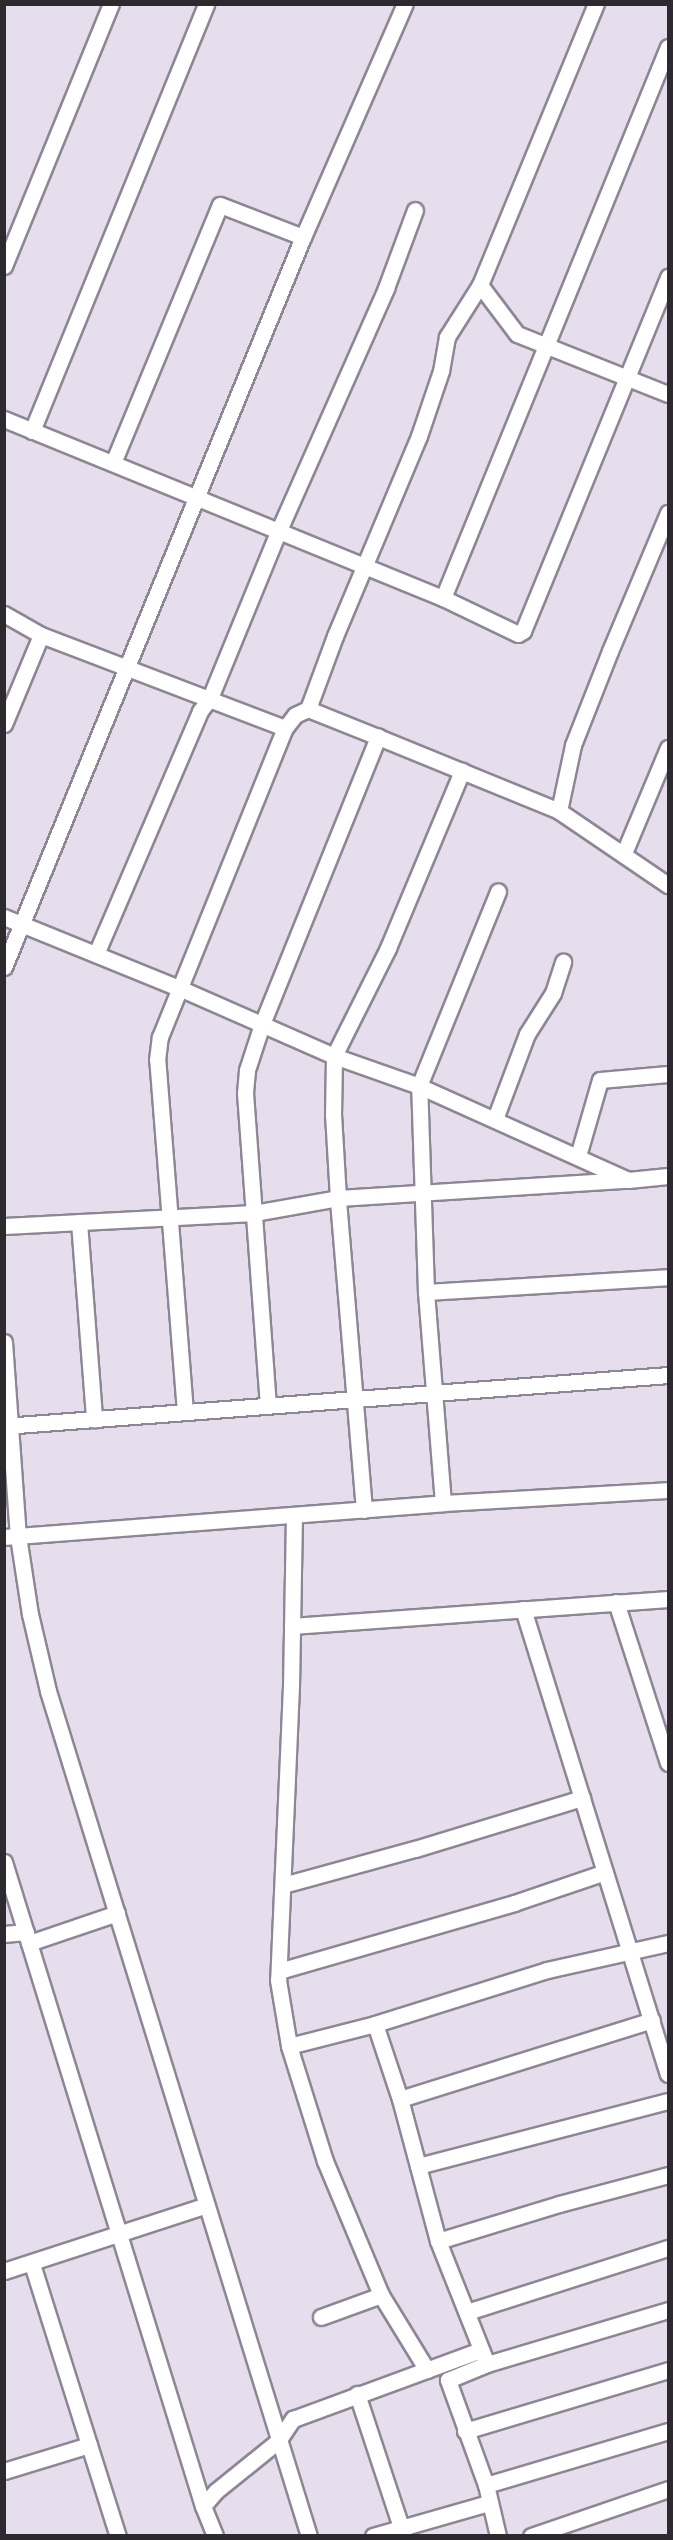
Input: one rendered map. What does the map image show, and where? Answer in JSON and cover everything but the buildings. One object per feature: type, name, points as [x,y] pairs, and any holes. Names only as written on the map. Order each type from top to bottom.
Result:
[{"type":"street","points":[[4,266],[111,4]]},
{"type":"street","points":[[32,431],[206,4]]},
{"type":"street","points":[[4,967],[303,237],[405,4]]},
{"type":"street","points":[[185,1412],[157,1060],[160,1037],[285,728],[295,715],[308,709],[419,436],[441,371],[447,337],[480,285],[596,4]]},
{"type":"street","points":[[443,598],[669,47]]},
{"type":"street","points":[[113,462],[220,205],[303,237]]},
{"type":"street","points":[[96,954],[200,711],[210,699],[279,530],[386,288],[415,210]]},
{"type":"street","points":[[4,418],[443,598],[518,634],[523,631],[627,378],[663,302],[669,277]]},
{"type":"street","points":[[480,285],[517,334],[669,394]]},
{"type":"street","points":[[560,811],[573,745],[609,651],[669,513]]},
{"type":"street","points":[[4,614],[41,635],[285,728]]},
{"type":"street","points":[[4,724],[41,635]]},
{"type":"street","points":[[308,709],[560,811],[669,885]]},
{"type":"street","points":[[268,1406],[245,1093],[247,1070],[262,1024],[378,737]]},
{"type":"street","points":[[624,853],[669,748]]},
{"type":"street","points":[[364,1510],[338,1198],[333,1115],[334,1056],[388,948],[462,771]]},
{"type":"street","points":[[444,1503],[426,1292],[419,1086],[498,891]]},
{"type":"street","points":[[4,917],[179,988],[334,1056],[419,1086],[628,1180]]},
{"type":"street","points":[[495,1119],[527,1034],[553,993],[563,962]]},
{"type":"street","points":[[578,1156],[600,1080],[669,1074]]},
{"type":"street","points":[[4,1226],[254,1213],[338,1198],[669,1176]]},
{"type":"street","points":[[79,1222],[94,1419]]},
{"type":"street","points":[[426,1292],[669,1277]]},
{"type":"street","points":[[4,1342],[11,1536],[48,1691],[278,2441],[309,2535]]},
{"type":"street","points":[[8,1425],[669,1375]]},
{"type":"street","points":[[11,1536],[444,1503],[669,1490]]},
{"type":"street","points":[[294,1515],[279,1971],[289,2046],[326,2161],[381,2295],[427,2370]]},
{"type":"street","points":[[292,1626],[669,1599]]},
{"type":"street","points":[[616,1602],[669,1763]]},
{"type":"street","points":[[523,1609],[669,2073]]},
{"type":"street","points":[[283,1885],[415,1849],[582,1798]]},
{"type":"street","points":[[4,1862],[203,2506],[215,2535]]},
{"type":"street","points":[[279,1971],[514,1903],[605,1872]]},
{"type":"street","points":[[4,1934],[28,1938],[117,1913]]},
{"type":"street","points":[[289,2046],[375,2024],[547,1970],[669,1943]]},
{"type":"street","points":[[400,2099],[652,2020]]},
{"type":"street","points":[[375,2024],[400,2099],[438,2241],[484,2357]]},
{"type":"street","points":[[418,2166],[669,2101]]},
{"type":"street","points":[[438,2241],[559,2204],[669,2175]]},
{"type":"street","points":[[4,2271],[32,2264],[207,2205]]},
{"type":"street","points":[[467,2313],[669,2248]]},
{"type":"street","points":[[32,2264],[117,2535]]},
{"type":"street","points":[[321,2317],[381,2295]]},
{"type":"street","points":[[203,2506],[216,2491],[278,2441],[293,2419],[427,2370],[669,2310]]},
{"type":"street","points":[[484,2357],[448,2380],[486,2485],[488,2503],[498,2535]]},
{"type":"street","points":[[465,2432],[669,2370]]},
{"type":"street","points":[[357,2394],[403,2531]]},
{"type":"street","points":[[486,2485],[669,2431]]},
{"type":"street","points":[[4,2470],[89,2445]]},
{"type":"street","points":[[531,2535],[669,2489]]},
{"type":"street","points":[[373,2535],[403,2531],[488,2503]]}]
